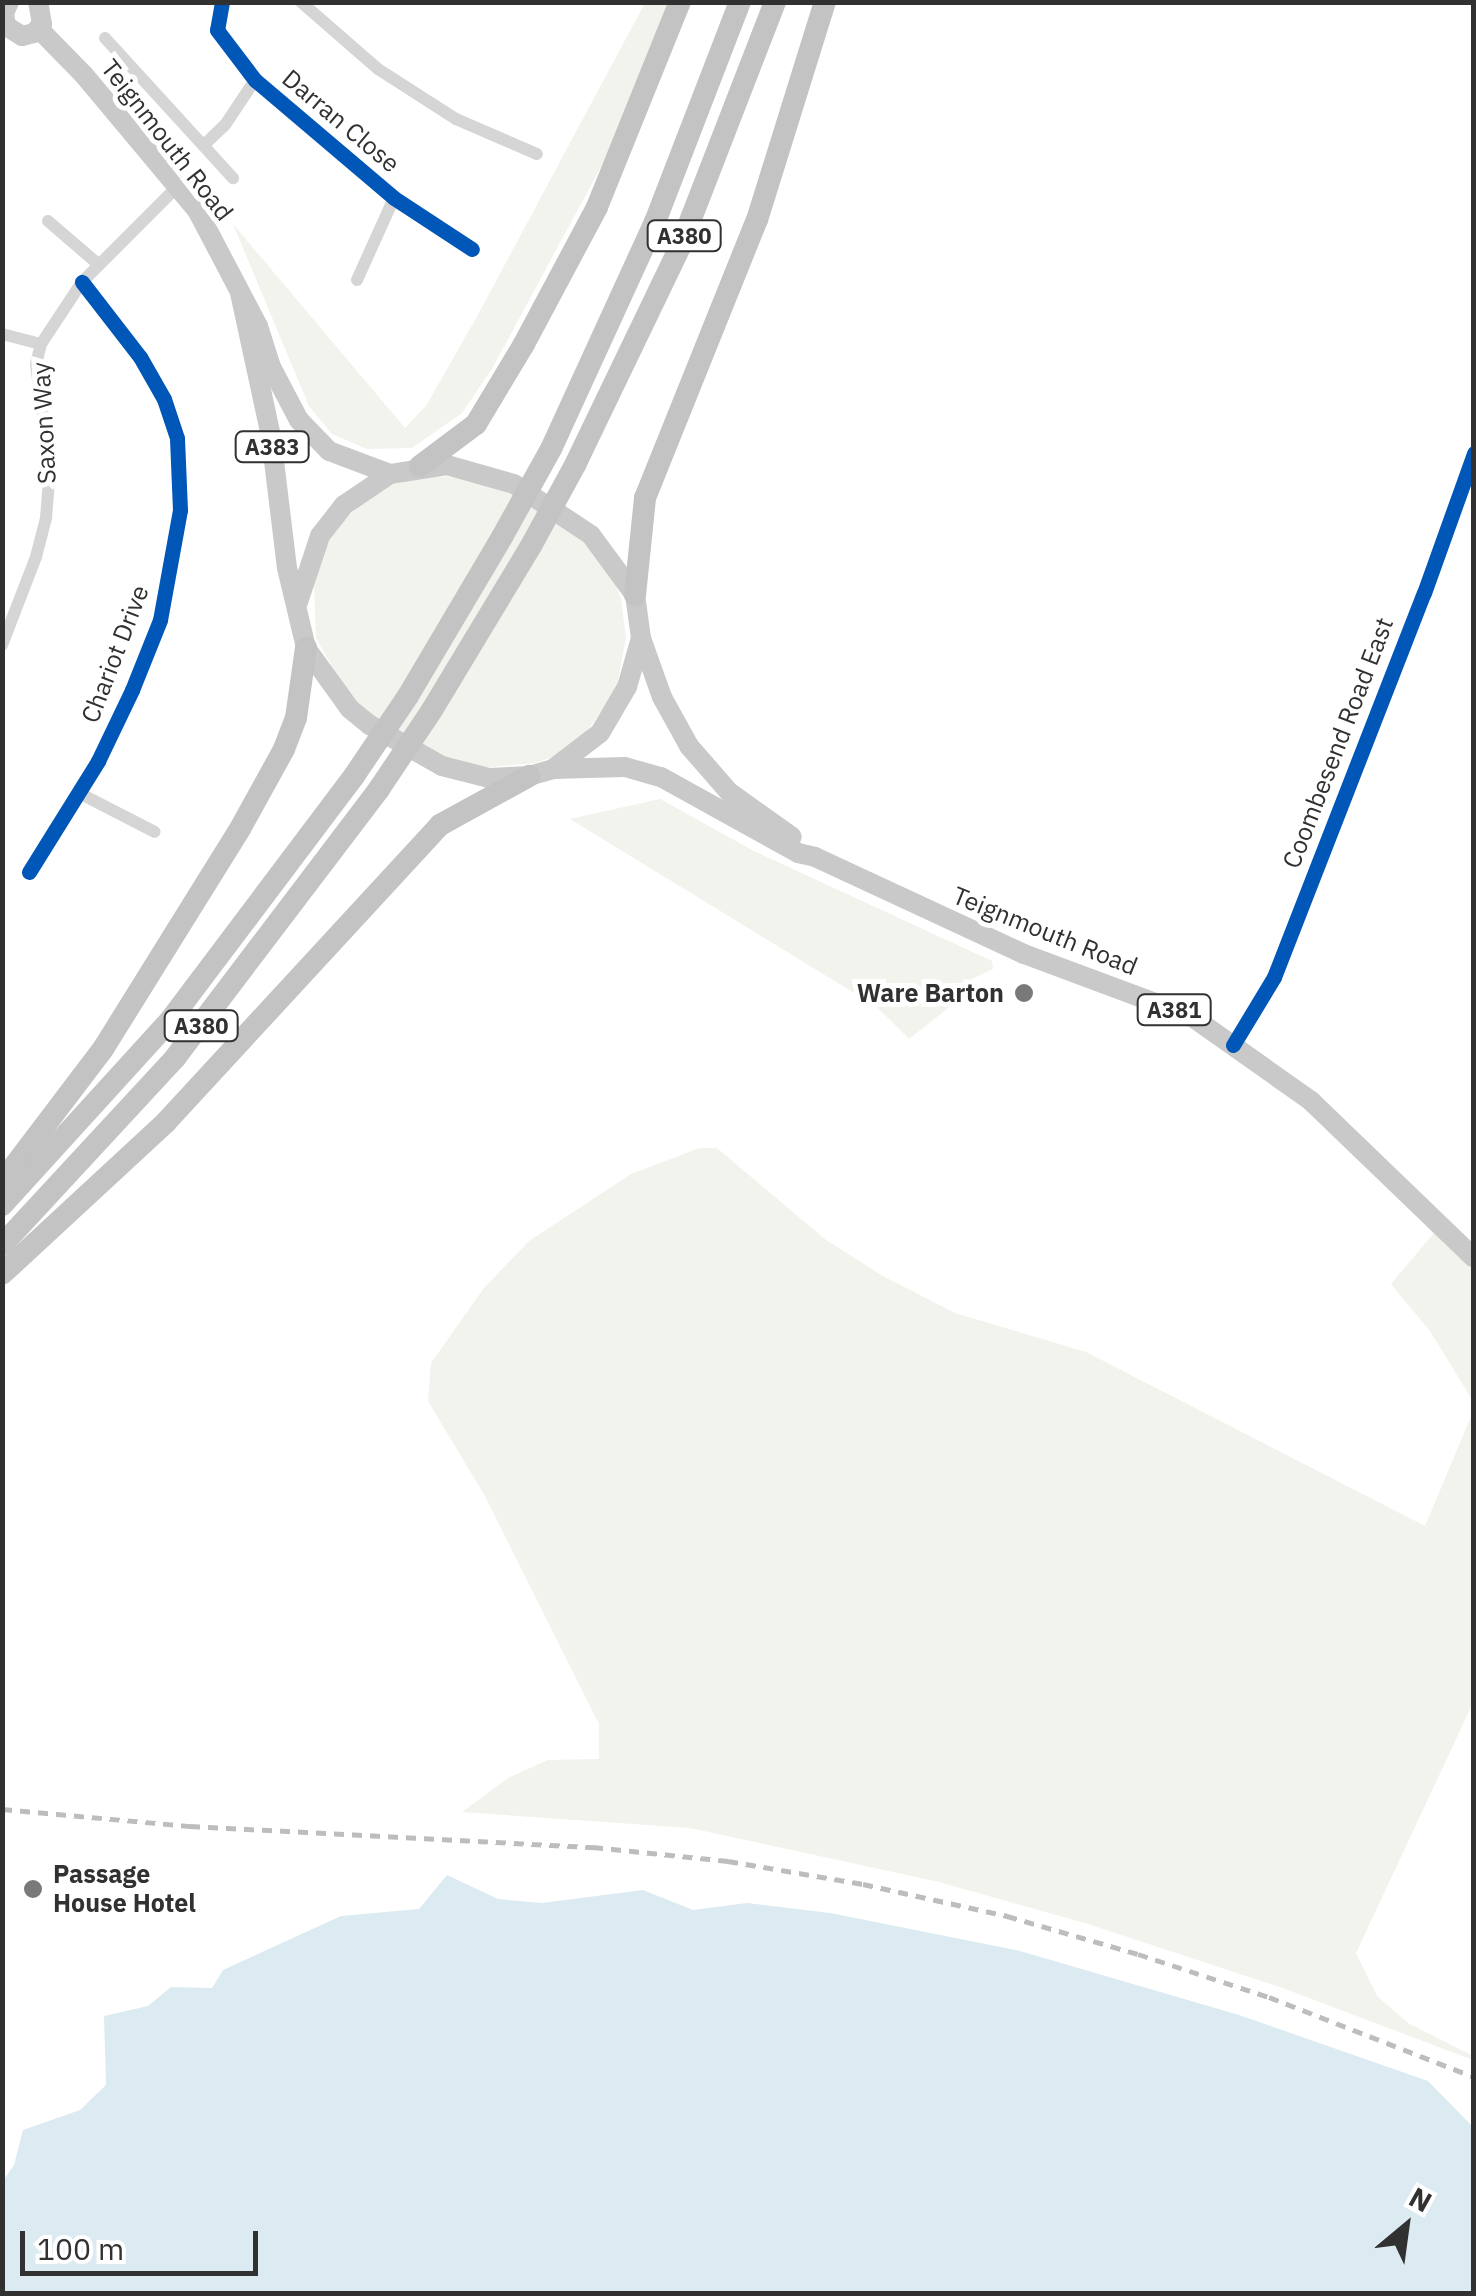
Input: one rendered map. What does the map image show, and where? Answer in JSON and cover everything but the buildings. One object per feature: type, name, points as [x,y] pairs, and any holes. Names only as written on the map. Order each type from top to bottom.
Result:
[{"type":"highway","points":[[420,466],[476,424],[524,344],[596,207],[680,2]]},
{"type":"highway","name":"A380","points":[[2,1204],[171,1019],[354,776],[408,696],[551,449],[655,222],[740,2]]},
{"type":"highway","name":"A380","points":[[2,1245],[175,1058],[379,789],[432,710],[531,546],[576,462],[680,247],[775,2]]},
{"type":"highway","name":"A380","points":[[635,595],[645,498],[757,220],[825,2]]},
{"type":"highway","name":"A380","points":[[2,1182],[103,1048],[241,827],[290,734],[306,648]]},
{"type":"highway","name":"A380","points":[[2,1274],[178,1110],[440,825],[529,776]]},
{"type":"main road","points":[[38,2],[44,18],[39,29]]},
{"type":"main road","name":"A383","points":[[5,10],[6,26],[16,34],[28,36],[39,29]]},
{"type":"main road","name":"Teignmouth Road","points":[[39,29],[178,186],[209,229],[298,420],[329,451],[390,474]]},
{"type":"main road","name":"Teignmouth Road","points":[[240,293],[270,436],[288,568],[298,602]]},
{"type":"main road","points":[[420,466],[463,467],[496,476],[564,514],[600,545],[635,595],[641,638],[627,686],[610,720],[588,744],[553,770],[489,778],[464,773],[386,735],[334,692],[306,648],[298,602],[312,556],[330,520],[356,495],[390,474],[420,466]]},
{"type":"main road","name":"Teignmouth Road","points":[[641,638],[675,726],[708,770],[755,813],[815,856],[1024,954],[1191,1016],[1310,1101],[1474,1258]]},
{"type":"main road","name":"Teignmouth Road","points":[[553,770],[625,767],[661,777],[798,853],[815,856]]},
{"type":"street","name":"Darran Close","points":[[222,2],[217,30],[255,80],[394,198],[472,248]]},
{"type":"street","points":[[301,2],[378,69],[456,120],[537,154]]},
{"type":"street","points":[[106,38],[233,178]]},
{"type":"street","name":"Darran Close","points":[[204,145],[224,125],[255,80]]},
{"type":"street","name":"Saxon Way","points":[[2,645],[36,557],[46,518],[50,468],[36,364],[41,344],[82,282],[178,186]]},
{"type":"street","name":"Darran Close","points":[[358,280],[394,198]]},
{"type":"street","points":[[48,221],[98,264]]},
{"type":"street","name":"Chariot Drive","points":[[29,872],[80,793],[132,690],[160,620],[180,510],[177,438],[164,399],[140,357],[82,282]]},
{"type":"street","points":[[4,338],[41,344]]},
{"type":"street","name":"Coombesend Road East","points":[[1233,1044],[1274,977],[1424,594],[1474,453]]},
{"type":"street","points":[[80,793],[156,832]]},
{"type":"shaded area","points":[[645,3],[669,3],[603,163],[493,367],[462,413],[412,448],[367,449],[332,434],[309,406],[233,224],[405,428],[426,406],[480,311]]},
{"type":"shaded area","points":[[457,476],[509,493],[581,539],[614,580],[621,599],[626,638],[616,690],[585,734],[557,755],[536,763],[479,768],[443,757],[375,717],[348,695],[316,638],[314,581],[325,547],[345,519],[373,494],[394,484],[413,478]]},
{"type":"shaded area","points":[[660,799],[752,850],[992,961],[993,969],[972,979],[983,991],[952,1005],[909,1039],[877,1007],[570,819]]},
{"type":"shaded area","points":[[700,1148],[717,1148],[826,1240],[881,1275],[955,1313],[1086,1352],[1425,1526],[1473,1412],[1473,1703],[1356,1953],[1377,1996],[1408,2023],[1473,2056],[1473,2060],[1280,1987],[1088,1924],[939,1882],[690,1828],[462,1812],[508,1778],[548,1760],[599,1759],[599,1724],[485,1496],[428,1401],[431,1363],[484,1288],[529,1241],[631,1174]]},
{"type":"shaded area","points":[[1434,1233],[1473,1271],[1473,1401],[1430,1331],[1391,1284]]},
{"type":"shaded area","points":[[447,1875],[498,1899],[542,1903],[643,1890],[693,1910],[747,1903],[830,1913],[1020,1951],[1239,2015],[1428,2081],[1473,2127],[1473,2293],[3,2293],[3,2181],[14,2165],[23,2130],[80,2110],[106,2085],[104,2016],[148,2006],[171,1987],[212,1988],[223,1970],[341,1916],[419,1909]]},
{"type":"railway","points":[[2,1809],[190,1826],[593,1847],[728,1861],[863,1884],[1007,1916],[1138,1954],[1269,1997],[1474,2077]]},
{"type":"cycle path","points":[[222,2],[217,30],[255,80],[394,198],[472,249]]},
{"type":"cycle path","points":[[29,872],[98,761],[132,690],[160,620],[180,510],[177,438],[164,399],[140,357],[82,282]]},
{"type":"cycle path","points":[[1233,1045],[1274,977],[1424,593],[1474,453]]},
{"type":"place","name":"Ware Barton","points":[[1024,993]]},
{"type":"place","name":"Passage House Hotel","points":[[33,1889]]}]
